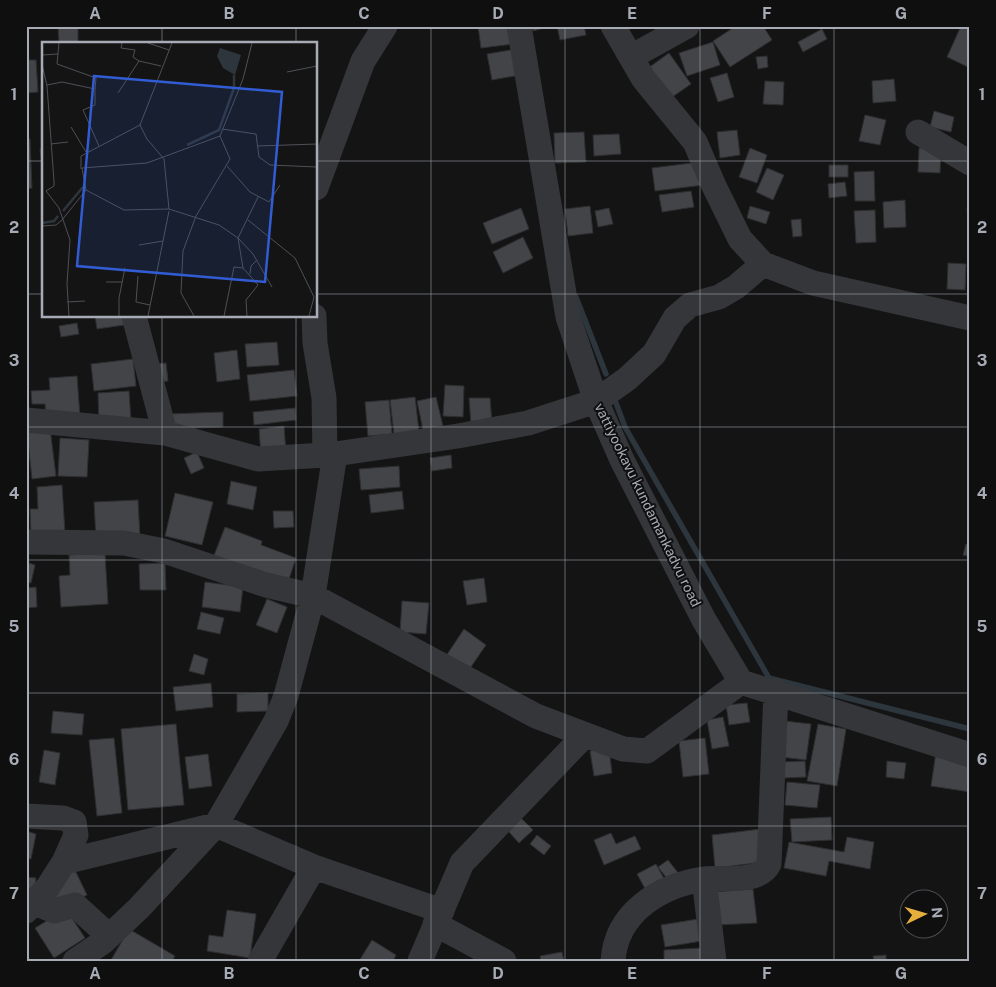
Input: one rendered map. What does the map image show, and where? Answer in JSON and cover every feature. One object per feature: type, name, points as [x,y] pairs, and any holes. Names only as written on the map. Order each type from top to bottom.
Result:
[{"type":"street","points":[[318,183],[363,61],[385,26]]},
{"type":"street","name":"vattiyookavu kundamankadvu road","points":[[519,26],[568,317],[596,401],[622,460],[704,620],[741,682]]},
{"type":"street","points":[[613,26],[643,78],[695,142],[740,239],[763,264],[813,283],[970,318]]},
{"type":"street","points":[[630,56],[687,26]]},
{"type":"street","points":[[918,132],[970,163]]},
{"type":"street","points":[[26,420],[165,433],[258,459],[330,455],[458,436],[528,423],[596,401],[627,379],[654,354],[675,318],[690,305],[719,297],[736,287],[763,264]]},
{"type":"street","points":[[135,318],[165,433]]},
{"type":"street","points":[[75,961],[109,936],[139,908],[216,825],[276,721],[286,696],[313,596],[330,455],[324,398],[315,343],[314,318]]},
{"type":"street","points":[[26,542],[124,544],[148,548],[191,559],[266,585],[313,596],[536,716],[623,749],[647,750],[741,682],[776,691],[970,755]]},
{"type":"street","points":[[613,961],[622,928],[633,913],[650,898],[676,885],[704,879],[752,876],[766,870],[769,864],[776,691]]},
{"type":"street","points":[[420,961],[462,863],[585,735]]},
{"type":"street","points":[[26,816],[63,818],[74,822],[76,835],[64,862],[48,887],[30,907]]},
{"type":"street","points":[[64,862],[216,825],[438,918],[504,961]]},
{"type":"street","points":[[260,961],[314,867]]},
{"type":"street","points":[[704,879],[714,961]]},
{"type":"street","points":[[30,907],[54,911],[76,906],[109,936]]},
{"type":"building","points":[[58,26],[78,26],[78,42],[59,42]]},
{"type":"building","points":[[478,26],[511,26],[514,44],[481,48]]},
{"type":"building","points":[[532,26],[541,26],[541,29],[533,31]]},
{"type":"building","points":[[557,26],[584,26],[586,35],[560,40]]},
{"type":"building","points":[[736,26],[763,26],[772,40],[730,67],[713,41]]},
{"type":"building","points":[[961,26],[970,28],[970,68],[947,57]]},
{"type":"building","points":[[822,29],[827,39],[803,52],[798,42]]},
{"type":"building","points":[[713,42],[720,65],[687,76],[679,53]]},
{"type":"building","points":[[516,49],[520,75],[492,80],[487,54]]},
{"type":"building","points":[[669,53],[691,84],[665,102],[644,71]]},
{"type":"building","points":[[767,56],[768,67],[758,69],[756,57]]},
{"type":"building","points":[[26,60],[36,60],[38,92],[26,93]]},
{"type":"building","points":[[727,73],[734,97],[718,102],[710,78]]},
{"type":"building","points":[[894,79],[896,101],[873,103],[872,81]]},
{"type":"building","points":[[765,81],[784,82],[783,105],[763,104]]},
{"type":"building","points":[[934,111],[954,117],[951,132],[930,127]]},
{"type":"building","points":[[865,115],[886,120],[880,145],[859,141]]},
{"type":"building","points":[[737,130],[740,155],[720,158],[717,132]]},
{"type":"building","points":[[584,132],[586,162],[555,163],[554,133]]},
{"type":"building","points":[[619,134],[621,154],[594,156],[593,135]]},
{"type":"building","points":[[26,139],[30,139],[32,188],[26,189]]},
{"type":"building","points":[[750,148],[767,155],[757,183],[739,177]]},
{"type":"building","points":[[919,148],[941,149],[940,173],[918,172]]},
{"type":"building","points":[[40,149],[42,149],[42,166]]},
{"type":"building","points":[[700,162],[704,185],[655,191],[652,168]]},
{"type":"building","points":[[829,165],[848,165],[848,177],[829,177]]},
{"type":"building","points":[[767,168],[784,175],[773,200],[756,192]]},
{"type":"building","points":[[874,171],[875,201],[855,201],[854,172]]},
{"type":"building","points":[[845,182],[847,196],[829,198],[828,184]]},
{"type":"building","points":[[970,183],[970,211],[967,211]]},
{"type":"building","points":[[691,191],[694,207],[662,212],[659,195]]},
{"type":"building","points":[[905,200],[906,227],[884,228],[883,202]]},
{"type":"building","points":[[590,206],[593,233],[568,236],[565,209]]},
{"type":"building","points":[[750,206],[770,212],[766,224],[747,218]]},
{"type":"building","points":[[521,208],[529,229],[492,244],[483,223]]},
{"type":"building","points":[[609,208],[613,224],[598,227],[595,211]]},
{"type":"building","points":[[875,210],[876,242],[856,243],[854,211]]},
{"type":"building","points":[[801,219],[802,236],[793,237],[791,220]]},
{"type":"building","points":[[523,237],[533,258],[503,273],[493,252]]},
{"type":"building","points":[[948,263],[966,264],[965,290],[947,289]]},
{"type":"building","points":[[95,318],[130,318],[131,324],[97,329]]},
{"type":"building","points":[[77,323],[79,334],[61,337],[59,326]]},
{"type":"building","points":[[277,342],[279,365],[247,367],[245,344]]},
{"type":"building","points":[[237,350],[240,379],[217,382],[214,353]]},
{"type":"building","points":[[133,359],[136,386],[94,391],[91,364]]},
{"type":"building","points":[[166,363],[168,381],[156,382],[155,364]]},
{"type":"building","points":[[294,370],[297,396],[250,401],[247,375]]},
{"type":"building","points":[[77,376],[80,417],[46,419],[45,404],[32,404],[31,391],[50,390],[49,378]]},
{"type":"building","points":[[445,385],[464,386],[463,417],[443,416]]},
{"type":"building","points":[[129,391],[131,421],[99,424],[98,393]]},
{"type":"building","points":[[415,397],[419,431],[394,434],[390,400]]},
{"type":"building","points":[[436,397],[443,426],[423,430],[417,401]]},
{"type":"building","points":[[469,398],[490,398],[492,423],[471,424]]},
{"type":"building","points":[[389,400],[392,434],[368,436],[365,402]]},
{"type":"building","points":[[295,408],[296,420],[254,425],[253,412]]},
{"type":"building","points":[[223,412],[223,427],[170,429],[169,414]]},
{"type":"building","points":[[284,426],[286,453],[261,455],[259,429]]},
{"type":"building","points":[[50,428],[56,476],[32,479],[27,431]]},
{"type":"building","points":[[60,438],[89,440],[87,477],[58,476]]},
{"type":"building","points":[[197,452],[204,468],[191,474],[184,458]]},
{"type":"building","points":[[451,455],[452,468],[432,471],[430,458]]},
{"type":"building","points":[[399,466],[400,487],[361,490],[359,469]]},
{"type":"building","points":[[231,481],[257,487],[253,510],[227,504]]},
{"type":"building","points":[[62,485],[65,533],[31,535],[30,509],[38,509],[37,487]]},
{"type":"building","points":[[402,491],[404,509],[371,513],[369,495]]},
{"type":"building","points":[[175,493],[213,502],[202,545],[165,536]]},
{"type":"building","points":[[138,500],[140,537],[96,539],[94,502]]},
{"type":"building","points":[[273,511],[293,511],[294,527],[274,528]]},
{"type":"building","points":[[225,527],[262,541],[261,545],[296,558],[287,585],[213,558]]},
{"type":"building","points":[[966,544],[970,545],[970,557],[963,555]]},
{"type":"building","points":[[105,553],[108,604],[61,607],[59,576],[70,575],[69,555]]},
{"type":"building","points":[[26,562],[35,565],[31,583],[26,582]]},
{"type":"building","points":[[165,563],[166,590],[140,590],[139,564]]},
{"type":"building","points":[[484,578],[487,602],[467,605],[463,581]]},
{"type":"building","points":[[205,582],[243,587],[240,612],[202,607]]},
{"type":"building","points":[[36,587],[37,607],[26,608],[26,588]]},
{"type":"building","points":[[267,599],[287,607],[277,633],[256,625]]},
{"type":"building","points":[[402,601],[429,603],[426,634],[400,632]]},
{"type":"building","points":[[201,612],[224,618],[220,634],[197,629]]},
{"type":"building","points":[[464,629],[486,645],[464,677],[442,662]]},
{"type":"building","points":[[194,654],[208,659],[204,675],[189,671]]},
{"type":"building","points":[[211,683],[213,707],[176,711],[173,687]]},
{"type":"building","points":[[268,693],[268,711],[237,712],[237,694]]},
{"type":"building","points":[[747,703],[750,722],[729,725],[726,705]]},
{"type":"building","points":[[53,711],[84,714],[82,735],[51,733]]},
{"type":"building","points":[[723,717],[729,746],[712,749],[707,720]]},
{"type":"building","points":[[785,721],[811,724],[806,760],[781,757]]},
{"type":"building","points":[[176,724],[184,805],[128,810],[121,729]]},
{"type":"building","points":[[818,724],[846,729],[837,786],[807,781]]},
{"type":"building","points":[[114,738],[122,813],[97,816],[89,740]]},
{"type":"building","points":[[705,738],[709,774],[683,777],[679,741]]},
{"type":"building","points":[[609,748],[612,773],[594,776],[590,751]]},
{"type":"building","points":[[44,750],[60,753],[55,785],[39,782]]},
{"type":"building","points":[[936,752],[970,757],[970,792],[931,786]]},
{"type":"building","points":[[208,754],[212,786],[189,789],[185,757]]},
{"type":"building","points":[[805,761],[806,777],[783,778],[782,762]]},
{"type":"building","points":[[887,761],[906,763],[904,779],[886,777]]},
{"type":"building","points":[[787,782],[820,785],[817,808],[785,805]]},
{"type":"building","points":[[831,817],[832,840],[792,842],[790,819]]},
{"type":"building","points":[[521,818],[533,830],[519,843],[508,831]]},
{"type":"building","points":[[761,829],[764,862],[715,868],[712,835]]},
{"type":"building","points":[[26,831],[36,834],[31,859],[26,858]]},
{"type":"building","points":[[611,833],[616,844],[635,836],[641,849],[604,865],[594,840]]},
{"type":"building","points":[[537,835],[551,846],[544,855],[530,844]]},
{"type":"building","points":[[847,837],[874,842],[870,869],[829,861],[826,876],[784,868],[789,842],[844,852]]},
{"type":"building","points":[[668,860],[679,874],[669,881],[658,867]]},
{"type":"building","points":[[656,864],[667,884],[648,894],[637,874]]},
{"type":"building","points":[[74,868],[87,895],[54,910],[56,882]]},
{"type":"building","points":[[26,877],[36,878],[33,899],[26,898]]},
{"type":"building","points":[[753,889],[757,923],[717,925],[712,892]]},
{"type":"building","points":[[66,909],[85,938],[54,958],[35,928]]},
{"type":"building","points":[[227,910],[256,914],[250,958],[207,951],[209,935],[223,937]]},
{"type":"building","points":[[698,919],[702,941],[665,947],[661,925]]},
{"type":"building","points":[[129,929],[175,956],[172,961],[111,960]]},
{"type":"building","points":[[372,940],[396,955],[393,961],[359,961]]},
{"type":"building","points":[[701,948],[701,961],[664,961],[664,950]]},
{"type":"building","points":[[562,952],[564,961],[541,961],[540,956]]},
{"type":"building","points":[[886,955],[886,961],[874,961],[873,956]]},
{"type":"waterway","points":[[576,297],[606,374]]},
{"type":"waterway","points":[[616,403],[625,427],[769,678],[970,729]]}]
